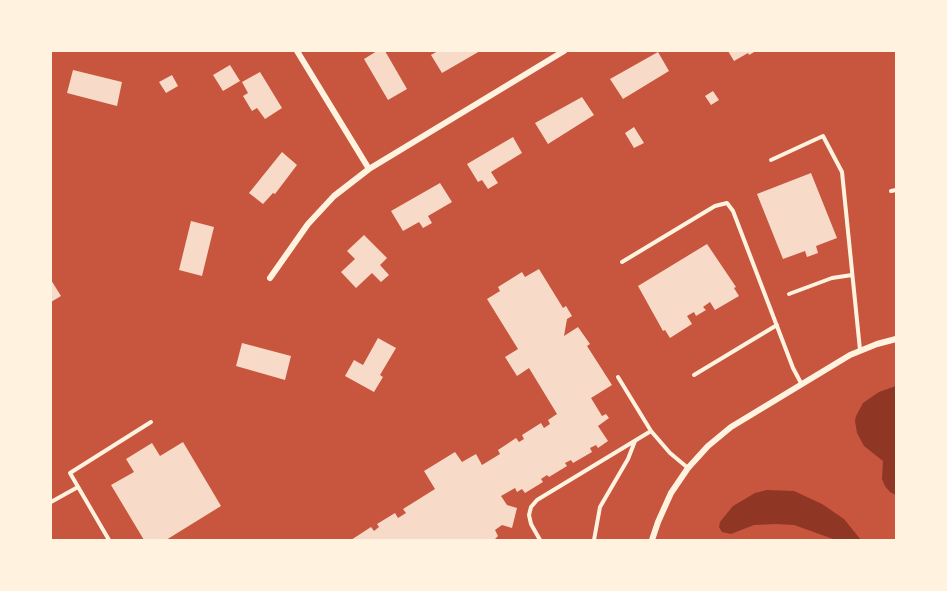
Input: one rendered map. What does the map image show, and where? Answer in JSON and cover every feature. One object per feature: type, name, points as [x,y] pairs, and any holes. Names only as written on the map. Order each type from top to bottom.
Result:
[{"type":"street","points":[[297,51],[369,169]]},
{"type":"street","points":[[270,278],[321,208],[334,196],[369,169],[564,51]]},
{"type":"street","points":[[652,540],[671,493],[688,468],[708,446],[731,427],[801,383],[860,350],[896,339]]},
{"type":"lane","points":[[771,160],[823,136],[842,172],[860,350]]},
{"type":"lane","points":[[622,262],[715,206],[726,203],[733,211],[793,368],[801,383]]},
{"type":"lane","points":[[789,294],[832,278],[852,275]]},
{"type":"lane","points":[[694,375],[777,325]]},
{"type":"lane","points":[[618,377],[651,431],[670,453],[688,468]]},
{"type":"lane","points":[[109,540],[70,473],[151,422]]},
{"type":"lane","points":[[540,540],[529,515],[531,507],[537,500],[651,431]]},
{"type":"lane","points":[[594,540],[600,507],[628,459],[635,440]]},
{"type":"lane","points":[[51,502],[78,487]]},
{"type":"shaded area","points":[[896,386],[896,495],[885,486],[882,479],[883,461],[864,446],[857,433],[855,421],[863,403],[879,392]]},
{"type":"shaded area","points":[[767,490],[794,491],[822,504],[844,519],[861,540],[836,540],[794,525],[754,525],[731,534],[722,532],[719,527],[720,522],[733,506],[755,493]]},
{"type":"building","points":[[377,51],[385,51],[407,89],[388,100],[364,59]]},
{"type":"building","points":[[438,51],[480,51],[442,73],[431,55]]},
{"type":"building","points":[[728,51],[756,51],[734,61]]},
{"type":"building","points":[[658,52],[669,71],[623,99],[610,79]]},
{"type":"building","points":[[230,65],[240,81],[223,91],[213,75]]},
{"type":"building","points":[[73,70],[122,82],[117,106],[67,93]]},
{"type":"building","points":[[260,72],[282,108],[265,119],[257,108],[252,111],[243,96],[248,93],[242,82]]},
{"type":"building","points":[[172,75],[178,86],[166,93],[159,82]]},
{"type":"building","points":[[713,91],[719,100],[711,105],[705,96]]},
{"type":"building","points":[[582,97],[594,115],[548,144],[535,123]]},
{"type":"building","points":[[634,127],[644,143],[634,148],[625,133]]},
{"type":"building","points":[[513,137],[522,153],[491,172],[498,183],[488,189],[482,180],[478,182],[467,164]]},
{"type":"building","points":[[282,152],[297,165],[275,194],[273,193],[263,204],[249,193]]},
{"type":"building","points":[[811,173],[837,238],[816,246],[818,253],[807,257],[805,251],[783,259],[757,194]]},
{"type":"building","points":[[440,183],[452,202],[428,216],[432,223],[423,228],[419,222],[403,231],[391,211]]},
{"type":"building","points":[[191,221],[214,227],[202,276],[179,270]]},
{"type":"building","points":[[364,235],[387,258],[380,265],[389,275],[381,282],[372,273],[356,288],[341,272],[355,259],[347,251]]},
{"type":"building","points":[[707,244],[736,287],[734,288],[739,296],[715,310],[710,302],[703,307],[706,310],[696,316],[694,312],[687,316],[692,324],[670,338],[665,330],[663,331],[638,286]]},
{"type":"building","points":[[539,269],[563,308],[566,306],[572,316],[567,319],[564,336],[578,327],[590,344],[587,346],[612,385],[591,398],[602,416],[606,414],[609,418],[598,426],[608,441],[598,448],[596,445],[590,448],[592,452],[573,463],[571,460],[565,463],[567,466],[549,477],[547,475],[541,479],[543,482],[525,493],[522,489],[517,492],[515,488],[501,496],[507,505],[517,508],[512,528],[502,525],[495,530],[498,536],[496,540],[351,540],[371,527],[374,531],[379,527],[377,524],[395,513],[398,518],[406,513],[403,509],[435,489],[424,471],[455,452],[462,462],[476,454],[482,465],[500,454],[498,450],[516,438],[519,442],[524,439],[522,435],[541,423],[544,428],[550,424],[548,420],[557,414],[529,368],[517,376],[505,357],[518,349],[487,299],[500,291],[498,287],[522,272],[525,277]]},
{"type":"building","points":[[51,280],[61,296],[51,302]]},
{"type":"building","points":[[378,338],[396,348],[380,375],[383,377],[374,392],[345,376],[354,360],[363,365]]},
{"type":"building","points":[[242,343],[291,356],[285,380],[236,366]]},
{"type":"building","points":[[183,442],[221,506],[166,540],[144,540],[111,485],[134,472],[126,459],[152,443],[160,456]]}]
